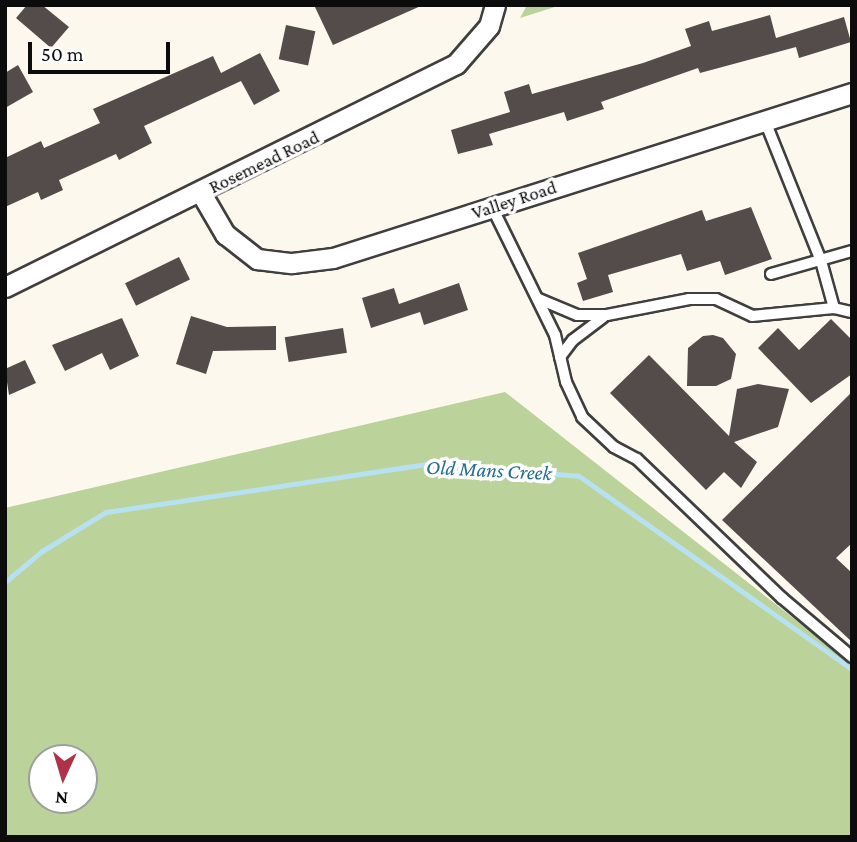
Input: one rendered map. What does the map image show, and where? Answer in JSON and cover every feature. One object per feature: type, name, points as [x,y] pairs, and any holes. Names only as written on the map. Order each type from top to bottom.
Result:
[{"type":"street","name":"Rosemead Road","points":[[5,287],[201,193],[456,64],[489,26],[495,5]]},
{"type":"street","name":"Valley Road","points":[[201,193],[225,234],[257,259],[292,263],[333,258],[852,93]]},
{"type":"lane","points":[[765,121],[821,261],[834,308]]},
{"type":"lane","points":[[492,207],[538,299],[560,357],[572,402],[591,426],[614,447],[637,459],[782,598],[852,657]]},
{"type":"lane","points":[[771,274],[852,251]]},
{"type":"lane","points":[[538,299],[577,315],[607,315],[689,299],[716,299],[752,316],[834,308],[852,312]]},
{"type":"lane","points":[[560,357],[591,324],[607,315]]},
{"type":"green space","points":[[527,5],[561,5],[520,18]]},
{"type":"green space","points":[[505,392],[852,664],[852,837],[5,837],[5,508]]},
{"type":"building","points":[[27,5],[42,5],[69,27],[51,48],[16,18]]},
{"type":"building","points":[[314,5],[423,5],[333,45]]},
{"type":"building","points":[[770,15],[776,38],[844,17],[851,42],[799,58],[796,47],[700,73],[698,68],[601,102],[604,109],[567,121],[564,112],[489,134],[493,145],[458,154],[451,130],[510,112],[504,92],[529,84],[532,94],[643,63],[691,46],[685,29],[709,21],[712,31]]},
{"type":"building","points":[[286,25],[315,31],[308,65],[279,59]]},
{"type":"building","points":[[260,53],[280,91],[254,105],[241,81],[144,126],[152,143],[119,160],[116,154],[59,180],[63,190],[41,200],[38,192],[5,207],[5,158],[41,141],[44,148],[100,123],[93,109],[213,56],[221,73]]},
{"type":"building","points":[[18,65],[33,92],[5,108],[5,73]]},
{"type":"building","points":[[751,207],[772,259],[725,275],[720,261],[687,271],[681,254],[608,275],[613,292],[583,301],[577,283],[587,279],[578,253],[702,210],[706,221]]},
{"type":"building","points":[[179,257],[190,279],[136,306],[125,283]]},
{"type":"building","points":[[459,283],[468,310],[424,325],[420,312],[371,328],[362,298],[394,288],[399,304]]},
{"type":"building","points":[[191,316],[227,327],[276,326],[276,350],[213,351],[206,374],[176,364]]},
{"type":"building","points":[[122,318],[139,356],[110,370],[102,353],[65,371],[52,345]]},
{"type":"building","points":[[831,319],[852,340],[852,374],[811,403],[758,348],[778,328],[799,350]]},
{"type":"building","points":[[343,328],[347,353],[289,362],[285,337]]},
{"type":"building","points":[[703,336],[723,338],[736,354],[731,379],[716,386],[687,386],[688,348]]},
{"type":"building","points":[[649,355],[729,436],[737,389],[758,384],[789,389],[778,427],[734,442],[757,462],[741,488],[724,472],[706,490],[610,393]]},
{"type":"building","points":[[25,360],[36,383],[9,395],[5,369]]},
{"type":"building","points":[[852,392],[852,543],[836,558],[852,573],[852,642],[722,520]]},
{"type":"waterway","name":"Old Mans Creek","points":[[5,582],[42,551],[106,512],[428,464],[579,476],[852,669]]}]
